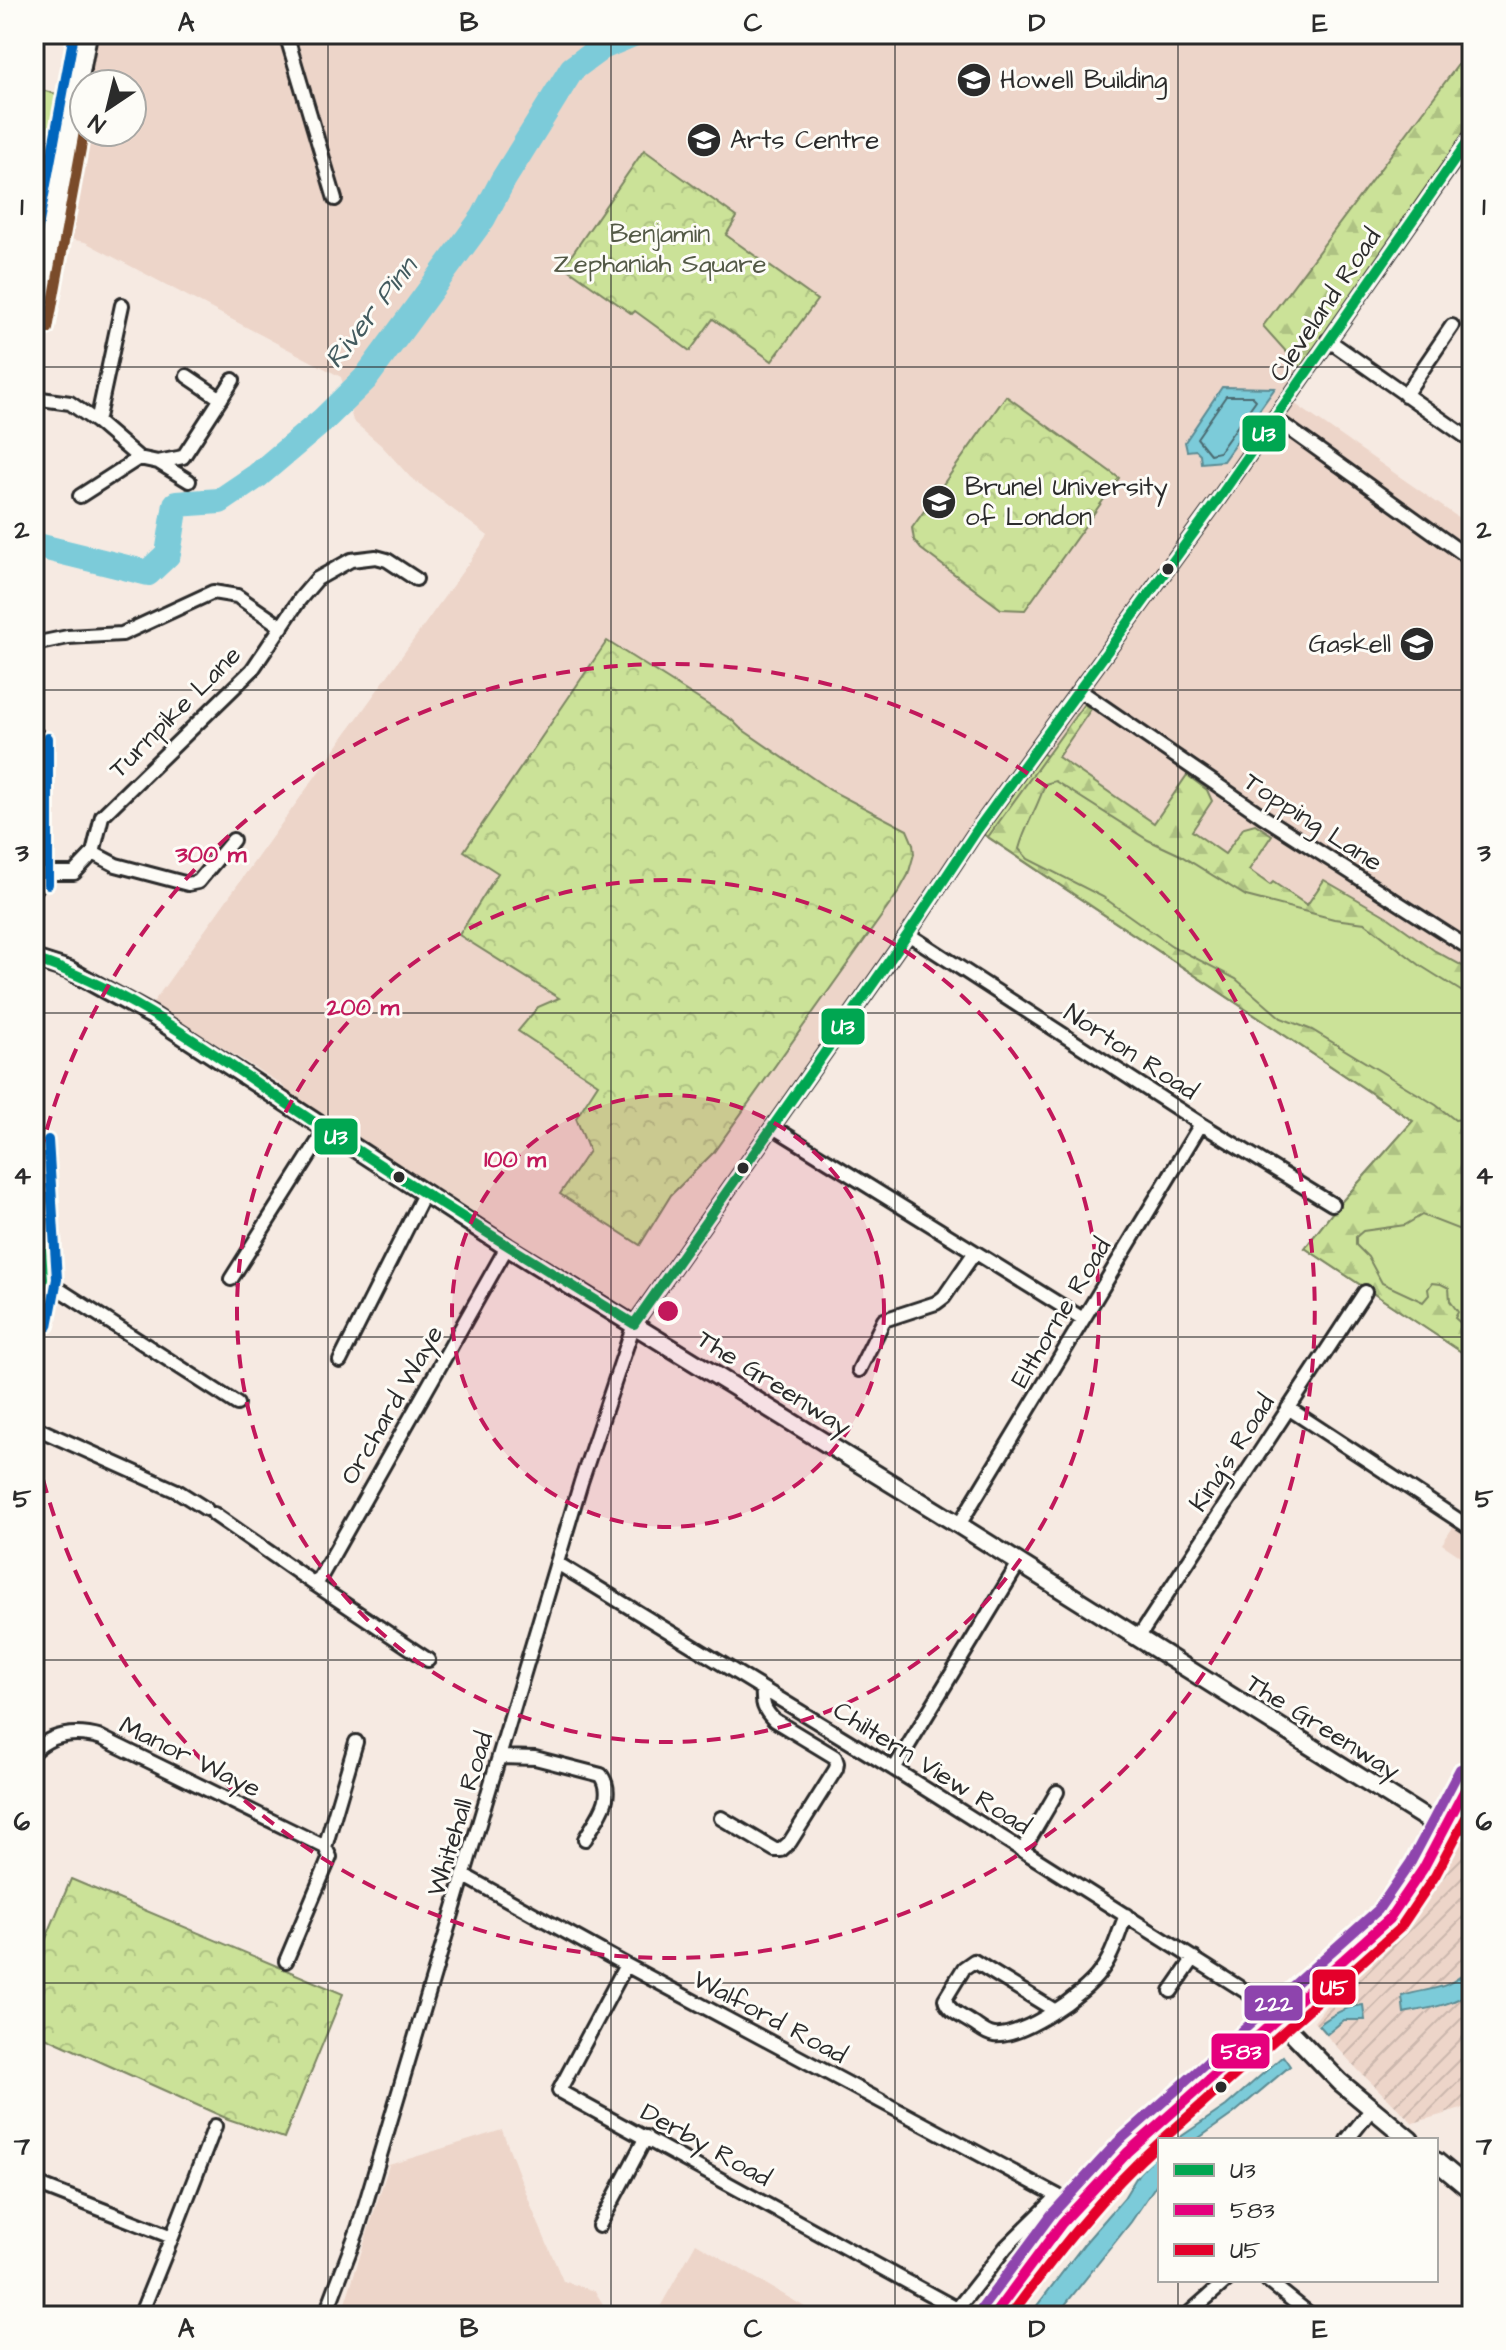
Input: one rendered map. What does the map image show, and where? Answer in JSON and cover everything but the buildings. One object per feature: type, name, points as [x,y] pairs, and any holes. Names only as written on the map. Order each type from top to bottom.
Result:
[{"type":"main road","points":[[34,738],[35,878]]},
{"type":"main road","points":[[34,1142],[43,1279],[34,1323]]},
{"type":"main road","points":[[993,2316],[1066,2203],[1128,2152],[1291,2031],[1389,1919],[1423,1869],[1472,1776]]},
{"type":"street","points":[[34,326],[88,34]]},
{"type":"street","points":[[286,34],[335,199]]},
{"type":"street","name":"Cleveland Road","points":[[634,1324],[972,838],[1274,418],[1472,135]]},
{"type":"street","points":[[97,422],[122,305]]},
{"type":"street","points":[[1405,395],[1452,326]]},
{"type":"street","points":[[1328,340],[1472,441]]},
{"type":"street","points":[[187,376],[221,399]]},
{"type":"street","points":[[158,462],[183,457],[233,380]]},
{"type":"street","points":[[34,398],[70,403],[139,458],[158,462],[189,481]]},
{"type":"street","points":[[1274,418],[1472,560]]},
{"type":"street","points":[[80,496],[139,458]]},
{"type":"street","name":"Turnpike Lane","points":[[93,853],[102,816],[252,670],[317,579],[351,560],[376,557],[387,560],[416,579]]},
{"type":"street","points":[[34,644],[68,637],[122,634],[213,592],[237,596],[282,627]]},
{"type":"street","name":"Topping Lane","points":[[1079,690],[1270,821],[1472,950]]},
{"type":"street","points":[[35,878],[74,873],[93,853],[116,865],[188,884],[198,882],[233,840]]},
{"type":"street","name":"Norton Road","points":[[908,934],[1201,1124],[1332,1204]]},
{"type":"street","name":"The Greenway","points":[[34,959],[69,970],[121,996],[507,1247],[959,1525],[1444,1830]]},
{"type":"street","name":"Elthorne Road","points":[[959,1525],[1201,1124]]},
{"type":"street","points":[[773,1127],[1083,1319]]},
{"type":"street","points":[[231,1279],[326,1129]]},
{"type":"street","points":[[340,1361],[424,1194]]},
{"type":"street","name":"Orchard Waye","points":[[316,1585],[507,1247]]},
{"type":"street","points":[[859,1370],[884,1320],[936,1303],[944,1297],[975,1252]]},
{"type":"street","points":[[43,1279],[237,1404]]},
{"type":"street","name":"King's Road","points":[[1138,1638],[1365,1292]]},
{"type":"street","name":"Whitehall Road","points":[[325,2316],[358,2229],[581,1482],[634,1324]]},
{"type":"street","points":[[1288,1408],[1472,1529]]},
{"type":"street","points":[[34,1427],[179,1492],[428,1660]]},
{"type":"street","name":"Chiltern View Road","points":[[557,1563],[894,1769],[1194,1958],[1248,1993],[1291,2031]]},
{"type":"street","points":[[894,1769],[1019,1563]]},
{"type":"street","points":[[721,1818],[775,1850],[781,1850],[790,1842],[836,1769],[835,1757],[774,1720],[762,1701],[763,1690]]},
{"type":"street","name":"Manor Waye","points":[[34,1751],[63,1735],[84,1732],[325,1847]]},
{"type":"street","points":[[286,1961],[330,1857],[325,1847],[356,1742]]},
{"type":"street","points":[[501,1757],[535,1758],[601,1775],[608,1786],[608,1799],[585,1839]]},
{"type":"street","points":[[1023,1850],[1057,1792]]},
{"type":"street","name":"Walford Road","points":[[463,1875],[1066,2203]]},
{"type":"street","points":[[1054,2010],[974,1961],[964,1968],[945,2000],[949,2008],[986,2032],[996,2035],[1021,2029],[1054,2010],[1084,1990],[1098,1976],[1126,1915]]},
{"type":"street","points":[[1171,1991],[1194,1958]]},
{"type":"street","name":"Derby Road","points":[[626,1965],[559,2091],[954,2312]]},
{"type":"street","points":[[1291,2031],[1371,2110],[1407,2138]]},
{"type":"street","points":[[1349,2138],[1371,2110]]},
{"type":"street","points":[[140,2316],[215,2126]]},
{"type":"street","points":[[599,2226],[646,2137]]},
{"type":"street","points":[[1438,2163],[1472,2191]]},
{"type":"street","points":[[34,2183],[172,2237]]},
{"type":"street","points":[[954,2312],[1006,2247],[1066,2203]]},
{"type":"street","points":[[1186,2316],[1225,2282]]},
{"type":"street","points":[[1270,2282],[1312,2316]]},
{"type":"shaded area","name":"Brunel University of London","points":[[89,34],[1472,34],[1472,46],[1263,326],[1306,374],[1288,399],[1472,527],[1472,981],[1253,895],[1036,749],[634,1324],[313,1121],[281,1084],[152,1004],[488,536],[410,477],[382,446],[353,421],[341,377],[85,242],[50,235],[68,142],[68,148],[148,148],[148,68],[82,68]]},
{"type":"shaded area","points":[[1457,1521],[1472,1532],[1472,1564],[1442,1544]]},
{"type":"shaded area","points":[[1452,1818],[1472,1831],[1472,2106],[1413,2123],[1314,2022],[1390,1921]]},
{"type":"shaded area","points":[[502,2130],[563,2281],[595,2291],[610,2316],[341,2316],[389,2165]]},
{"type":"shaded area","points":[[696,2243],[820,2316],[655,2316]]},
{"type":"green space","points":[[1472,46],[1472,129],[1306,374],[1263,326]]},
{"type":"green space","points":[[34,88],[68,97],[68,138],[58,193],[34,188]]},
{"type":"green space","name":"Benjamin Zephaniah Square","points":[[644,150],[737,217],[726,235],[817,300],[772,361],[713,319],[690,351],[635,311],[632,314],[564,266]]},
{"type":"green space","points":[[1006,396],[1119,478],[1025,610],[1001,609],[921,549],[914,540],[912,528]]},
{"type":"green space","points":[[607,641],[732,720],[830,790],[907,830],[914,854],[908,875],[898,893],[713,1153],[671,1195],[640,1245],[560,1194],[589,1151],[576,1118],[598,1084],[518,1031],[538,1007],[559,998],[459,935],[498,873],[464,851]]},
{"type":"green space","points":[[1084,704],[1091,709],[1058,757],[1154,823],[1187,775],[1207,790],[1212,801],[1192,831],[1225,854],[1244,827],[1255,824],[1272,835],[1249,870],[1270,885],[1273,882],[1307,905],[1324,880],[1472,971],[1472,998],[1421,966],[1365,923],[1334,919],[1246,896],[1178,854],[1148,840],[1055,781],[1045,784],[1019,849],[1028,859],[1103,897],[1172,946],[1236,979],[1281,1018],[1312,1030],[1436,1105],[1455,1120],[1462,1119],[1472,1109],[1472,1121],[1466,1130],[1472,1142],[1472,1251],[1463,1231],[1422,1215],[1405,1225],[1363,1231],[1356,1237],[1356,1245],[1368,1257],[1382,1283],[1423,1302],[1429,1295],[1428,1289],[1432,1283],[1449,1288],[1450,1301],[1458,1312],[1455,1318],[1472,1333],[1472,1359],[1305,1248],[1413,1121],[988,837]]},
{"type":"green space","points":[[1036,749],[1253,895],[1385,925],[1472,981],[1472,1359],[1305,1248],[1413,1121],[977,830]]},
{"type":"green space","points":[[71,1879],[343,1994],[284,2138],[228,2119],[34,2032],[34,1967]]},
{"type":"water","points":[[1222,387],[1275,388],[1223,461],[1201,463],[1200,454],[1196,450],[1187,451],[1185,442]]},
{"type":"water","points":[[1472,1967],[1472,1990],[1465,1995],[1440,2006],[1404,2013],[1402,1996],[1439,1988]]},
{"type":"water","points":[[1363,2005],[1365,2020],[1344,2020],[1327,2034],[1319,2025],[1350,2007]]},
{"type":"water","points":[[1283,2056],[1290,2066],[1233,2114],[1199,2138],[1179,2138],[1226,2106]]},
{"type":"water","points":[[1158,2153],[1158,2182],[1131,2222],[1056,2316],[1029,2316],[1124,2198],[1139,2173]]},
{"type":"waterway","name":"River Pinn","points":[[34,545],[148,573],[168,554],[176,504],[220,501],[257,476],[322,421],[365,379],[483,218],[572,69],[602,47],[633,34]]},
{"type":"transit line","points":[[34,249],[74,34]]},
{"type":"transit line","name":"U3","points":[[634,1324],[908,934],[977,830],[1219,498],[1472,135]]},
{"type":"transit line","points":[[48,329],[81,148]]},
{"type":"transit line","points":[[48,738],[48,884]]},
{"type":"transit line","name":"U3","points":[[34,959],[107,989],[177,1030],[391,1172],[634,1324]]},
{"type":"transit line","points":[[48,1140],[57,1279],[48,1326]]},
{"type":"transit line","name":"U3","points":[[34,1142],[43,1279],[34,1323]]},
{"type":"transit line","name":"222","points":[[982,2308],[1051,2215],[1118,2142],[1378,1910],[1411,1862],[1460,1769]]},
{"type":"transit line","name":"583","points":[[993,2316],[1062,2223],[1128,2152],[1389,1919],[1423,1869],[1472,1776]]},
{"type":"transit line","name":"U5","points":[[1164,2138],[1400,1928],[1435,1876],[1472,1806]]},
{"type":"transit line","name":"U5","points":[[1010,2316],[1062,2247],[1158,2144]]},
{"type":"place","name":"Howell Building","points":[[974,80]]},
{"type":"place","name":"Arts Centre","points":[[704,140]]},
{"type":"place","name":"Brunel University of London","points":[[939,502]]},
{"type":"place","name":"Gaskell","points":[[1417,644]]}]
